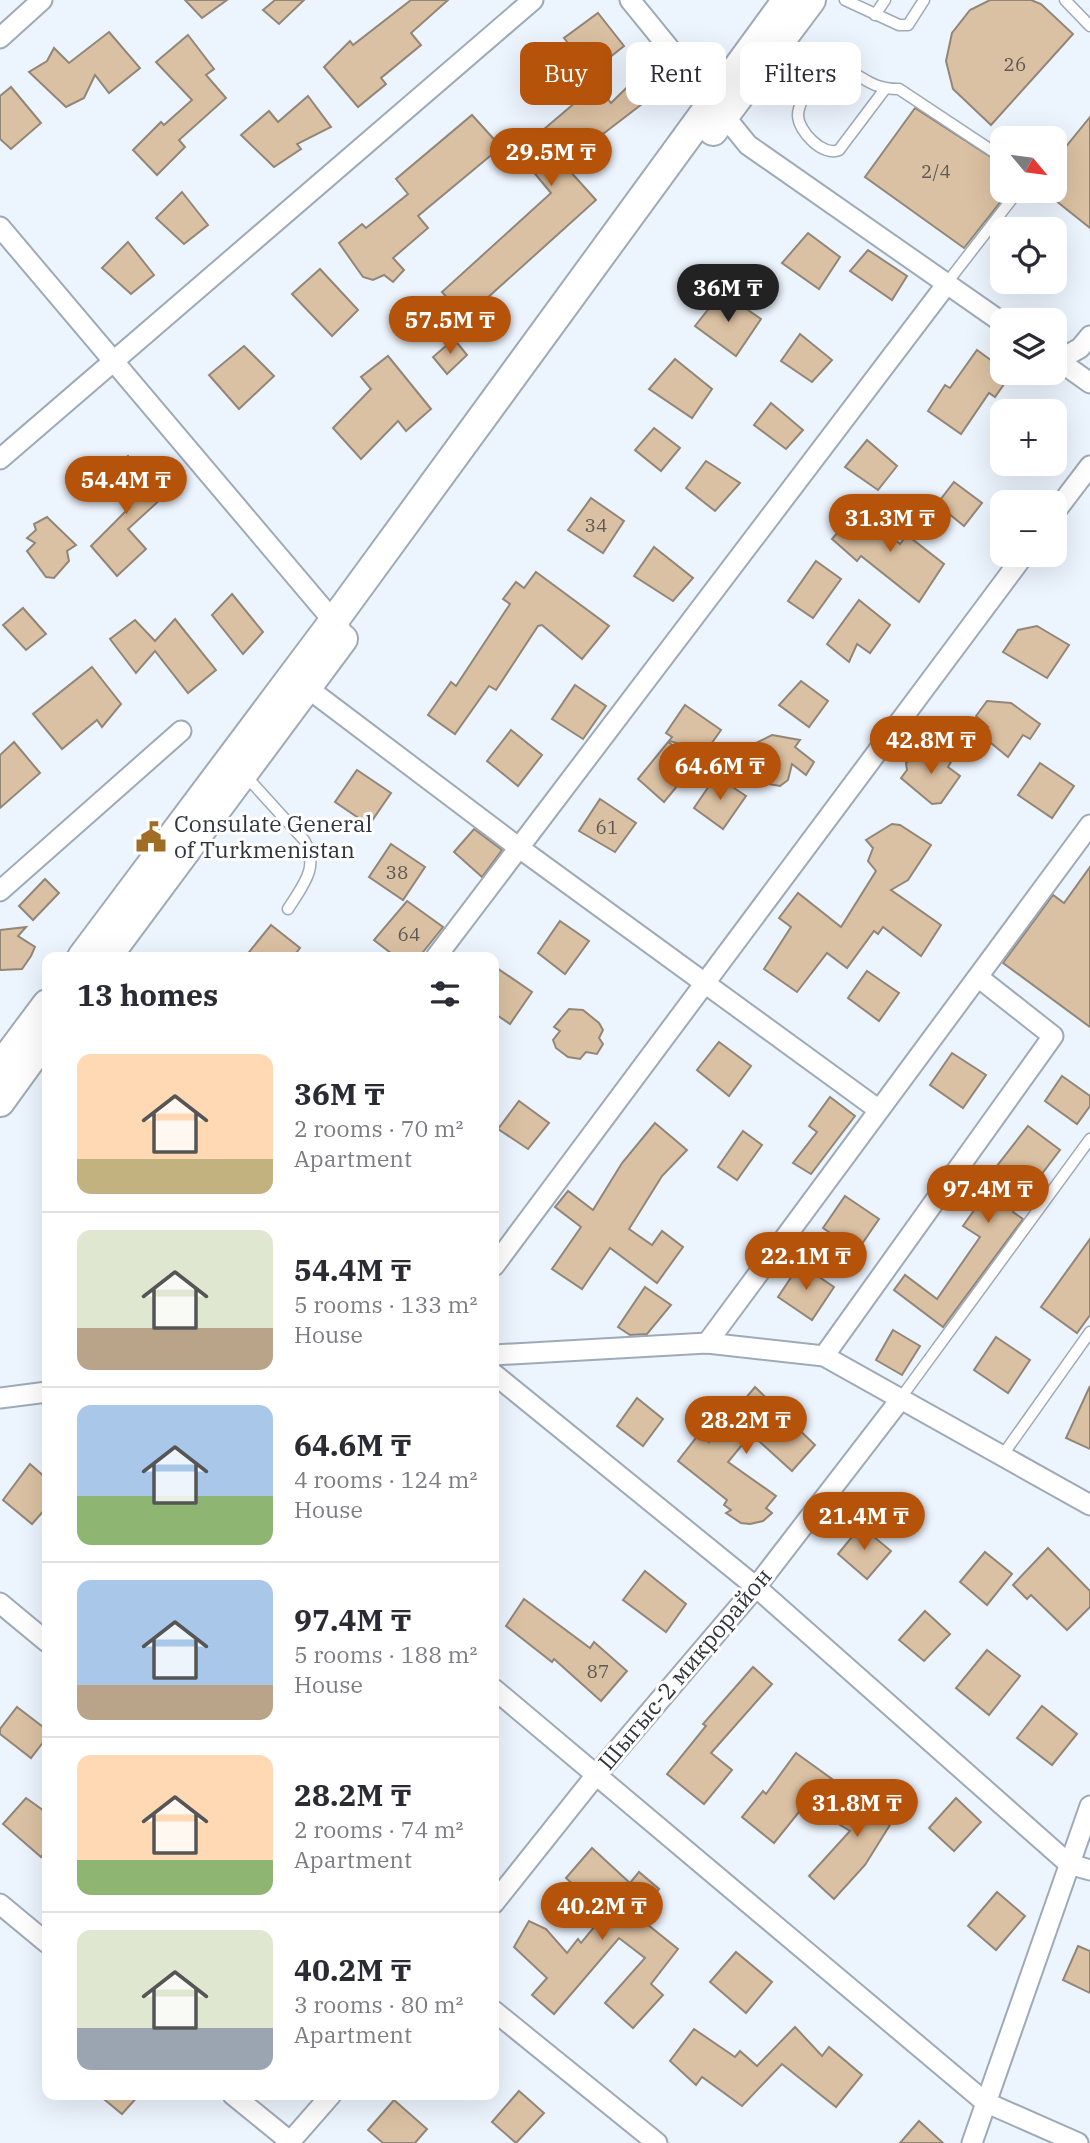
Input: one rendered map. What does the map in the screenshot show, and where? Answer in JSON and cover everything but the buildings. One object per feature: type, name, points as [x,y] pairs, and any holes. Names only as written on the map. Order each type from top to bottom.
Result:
[{"type":"street","points":[[0,38],[42,0]]},
{"type":"street","points":[[0,459],[533,0]]},
{"type":"street","points":[[630,0],[748,145],[990,314]]},
{"type":"street","points":[[86,952],[339,629],[718,108],[788,0]]},
{"type":"street","points":[[781,42],[811,0]]},
{"type":"street","points":[[718,108],[740,87]]},
{"type":"street","points":[[0,227],[339,629]]},
{"type":"street","points":[[440,952],[946,285]]},
{"type":"street","points":[[1067,354],[1080,348],[1090,336]]},
{"type":"street","points":[[1067,366],[1090,383]]},
{"type":"street","points":[[1067,496],[1090,466]]},
{"type":"street","points":[[499,1259],[1015,567]]},
{"type":"street","points":[[300,681],[518,847],[879,1110]]},
{"type":"street","points":[[111,952],[244,773],[300,681]]},
{"type":"street","points":[[0,891],[181,731]]},
{"type":"street","points":[[707,1343],[1090,825]]},
{"type":"street","points":[[824,1356],[1053,1035],[978,977]]},
{"type":"street","points":[[0,1067],[42,1011]]},
{"type":"street","points":[[0,1102],[42,1044]]},
{"type":"street","points":[[499,1356],[707,1343],[824,1356],[1090,1505]]},
{"type":"street","points":[[499,1378],[755,1587],[1069,1864],[1090,1870]]},
{"type":"street","points":[[0,1398],[42,1393]]},
{"type":"street","name":"Шыгыс-2 микрорайон","points":[[499,1897],[596,1775],[755,1587],[900,1399]]},
{"type":"street","points":[[0,1603],[42,1638]]},
{"type":"street","points":[[499,1693],[985,2102],[1078,2143]]},
{"type":"street","points":[[972,2143],[1090,1806]]},
{"type":"street","points":[[0,1904],[42,1938]]},
{"type":"street","points":[[499,2015],[657,2143]]},
{"type":"street","points":[[239,2100],[291,2143],[327,2100]]},
{"type":"lane","points":[[845,0],[899,25],[908,25],[924,0]]},
{"type":"lane","points":[[875,15],[885,0]]},
{"type":"lane","points":[[1065,0],[1090,26]]},
{"type":"lane","points":[[861,78],[885,89],[899,89],[910,94],[990,149]]},
{"type":"lane","points":[[800,105],[797,111],[803,131],[832,153],[839,150],[885,89]]},
{"type":"lane","points":[[946,285],[1009,203]]},
{"type":"lane","points":[[244,773],[311,851],[310,873],[288,909]]},
{"type":"lane","points":[[900,1399],[1090,1139]]},
{"type":"lane","points":[[1002,1456],[1090,1332]]},
{"type":"place","name":"Consulate General of Turkmenistan","points":[[151,837]]}]
